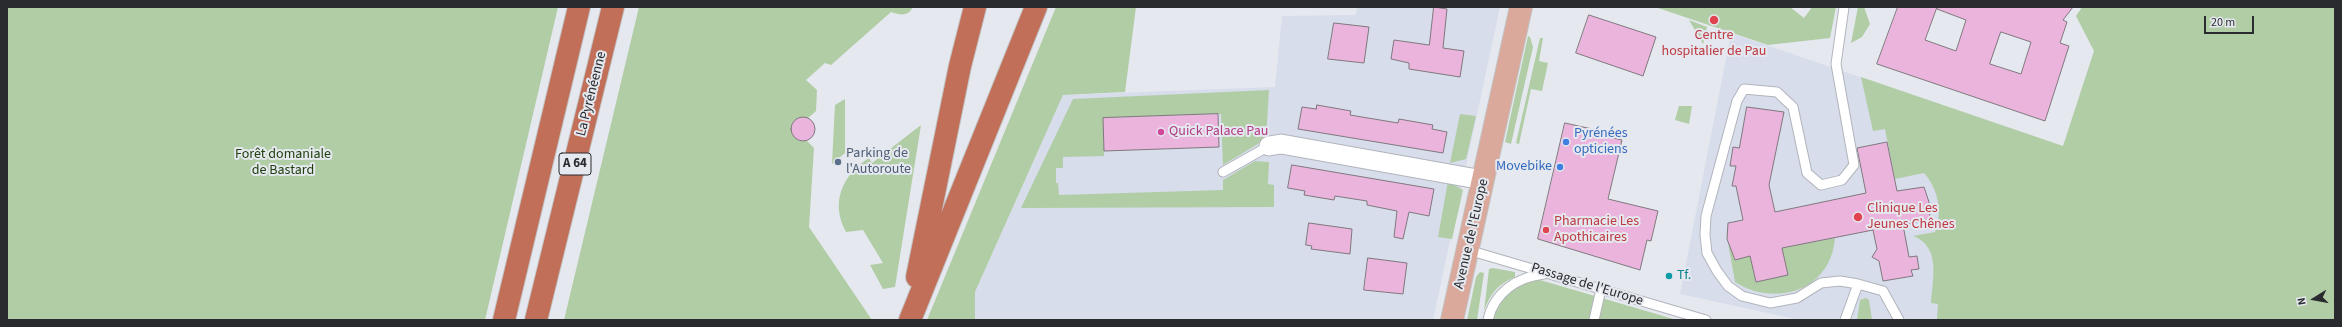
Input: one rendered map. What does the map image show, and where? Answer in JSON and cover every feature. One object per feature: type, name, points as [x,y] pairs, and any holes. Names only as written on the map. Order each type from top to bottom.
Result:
[{"type":"highway","name":"A 64","points":[[504,320],[579,7]]},
{"type":"highway","name":"La Pyrénéenne","points":[[536,320],[613,7]]},
{"type":"highway","points":[[909,320],[960,66],[976,7]]},
{"type":"highway","points":[[909,320],[1036,7]]},
{"type":"main road","name":"Avenue de l'Europe","points":[[1452,320],[1521,7]]},
{"type":"street","points":[[1269,146],[1281,144],[1483,180]]},
{"type":"lane","points":[[1844,7],[1836,64],[1854,165],[1842,180],[1821,185],[1807,173],[1793,107],[1777,92],[1744,89],[1737,101],[1706,216],[1705,235],[1707,253],[1728,286],[1742,296],[1756,300],[1784,302],[1810,292],[1821,283],[1840,280],[1882,291],[1899,320]]},
{"type":"lane","points":[[1223,172],[1269,146]]},
{"type":"lane","name":"Passage de l'Europe","points":[[1468,250],[1706,320]]},
{"type":"lane","points":[[1488,320],[1490,312],[1501,293],[1529,276],[1549,274]]},
{"type":"lane","points":[[1846,320],[1858,284]]},
{"type":"lane","points":[[1594,320],[1601,289]]},
{"type":"shaded area","points":[[1358,7],[1500,7],[1433,320],[975,320],[975,292],[1063,95],[1275,87],[1282,16],[1355,15]]},
{"type":"shaded area","name":"Clinique Les Jeunes Chênes","points":[[1731,33],[2047,141],[1986,320],[1800,320],[1680,294]]},
{"type":"green space","name":"Forêt domaniale de Bastard","points":[[7,7],[558,7],[485,320],[7,320]]},
{"type":"green space","points":[[639,7],[913,7],[906,14],[891,12],[831,65],[825,63],[806,80],[817,90],[816,111],[808,118],[797,119],[792,128],[797,139],[806,140],[814,148],[809,227],[872,320],[564,320]]},
{"type":"green space","points":[[1056,7],[1136,7],[1125,92],[1063,95],[975,292],[975,320],[927,320]]},
{"type":"green space","points":[[1655,7],[1790,7],[1804,18],[1812,7],[1836,7],[1830,38],[1768,45]]},
{"type":"green space","points":[[1858,7],[1864,7],[1870,24],[1862,37],[1851,43]]},
{"type":"green space","points":[[2082,7],[2335,7],[2335,320],[1937,320],[1938,304],[1931,303],[1933,275],[1932,256],[1922,241],[1913,236],[1935,232],[1939,217],[1936,193],[1929,179],[1924,173],[1895,179],[1885,129],[1873,131],[1861,77],[2063,146],[2094,51],[2076,16]]},
{"type":"green space","points":[[1689,20],[1707,27],[1703,44]]},
{"type":"green space","points":[[1528,36],[1530,37],[1533,47],[1511,144],[1505,142]]},
{"type":"green space","points":[[1540,38],[1543,38],[1539,61],[1548,63],[1542,91],[1531,89],[1519,144],[1516,143]]},
{"type":"green space","points":[[1269,90],[1266,139],[1223,165],[1221,114],[1104,118],[1104,156],[1063,157],[1063,168],[1056,168],[1056,183],[1058,183],[1059,195],[1223,190],[1223,180],[1255,161],[1269,162],[1268,184],[1274,185],[1274,207],[1021,208],[1073,99]]},
{"type":"green space","points":[[845,99],[845,153],[832,164],[835,105]]},
{"type":"green space","points":[[1679,106],[1692,106],[1689,124],[1675,120]]},
{"type":"green space","points":[[1460,114],[1476,116],[1466,159],[1450,163]]},
{"type":"green space","points":[[921,125],[895,287],[883,289],[870,265],[883,263],[863,230],[846,232],[841,221],[839,200],[841,190],[852,173],[860,165],[869,158],[872,163]]},
{"type":"green space","points":[[1448,181],[1463,190],[1452,239],[1438,237]]},
{"type":"green space","points":[[1835,238],[1831,256],[1823,270],[1812,282],[1799,289],[1784,293],[1767,293],[1751,290],[1735,282],[1728,243],[1735,260],[1746,257],[1745,255],[1750,254],[1756,282],[1788,275],[1782,248]]},
{"type":"green space","points":[[1493,268],[1515,272],[1515,277],[1495,290],[1484,311],[1489,269]]},
{"type":"green space","points":[[1480,272],[1484,273],[1477,320],[1467,320],[1476,277]]},
{"type":"green space","points":[[1532,280],[1540,280],[1677,320],[1493,320],[1495,312],[1502,300],[1512,290]]},
{"type":"green space","points":[[1866,298],[1869,300],[1872,320],[1857,320],[1860,300]]},
{"type":"building","points":[[1434,7],[1447,9],[1443,48],[1464,51],[1460,77],[1409,69],[1409,63],[1391,59],[1394,40],[1429,45]]},
{"type":"building","points":[[1898,7],[1937,7],[2073,7],[2063,20],[2067,22],[2060,43],[2069,46],[2045,121],[1877,64]],"holes":[[[1937,7],[1937,9],[1966,20],[1956,51],[1925,40]],[[2001,32],[2031,42],[2021,74],[1990,64]]]},
{"type":"building","points":[[1589,15],[1656,37],[1643,76],[1576,53]]},
{"type":"building","points":[[1334,23],[1369,27],[1364,63],[1328,59]]},
{"type":"building","points":[[1317,105],[1351,111],[1350,115],[1398,123],[1399,119],[1433,125],[1432,129],[1447,132],[1443,153],[1298,129],[1302,107],[1316,109]]},
{"type":"building","points":[[1747,107],[1784,112],[1769,185],[1775,212],[1866,193],[1857,148],[1887,142],[1897,191],[1924,187],[1929,202],[1930,219],[1903,225],[1909,257],[1917,256],[1919,269],[1911,270],[1913,276],[1883,281],[1879,261],[1872,257],[1877,249],[1873,230],[1782,248],[1788,275],[1756,282],[1750,256],[1735,260],[1727,239],[1728,223],[1743,220],[1736,186],[1732,186],[1736,166],[1730,166],[1733,147],[1739,148]]},
{"type":"building","points":[[1218,114],[1219,147],[1104,151],[1103,118]]},
{"type":"building","points":[[803,117],[811,121],[815,129],[811,137],[803,141],[795,137],[791,129],[795,121]]},
{"type":"building","points":[[1565,123],[1592,129],[1591,133],[1622,140],[1608,199],[1658,211],[1651,241],[1647,240],[1640,270],[1538,239]]},
{"type":"building","points":[[1292,165],[1434,189],[1429,216],[1409,212],[1403,239],[1394,237],[1397,211],[1367,205],[1367,201],[1335,196],[1334,200],[1304,195],[1305,191],[1288,188]]},
{"type":"building","points":[[1309,223],[1352,229],[1350,254],[1311,249],[1312,246],[1306,245]]},
{"type":"building","points":[[1368,258],[1407,263],[1403,294],[1364,290]]},
{"type":"place","name":"Centre hospitalier de Pau","points":[[1714,20]]},
{"type":"place","name":"Quick Palace Pau","points":[[1161,132]]},
{"type":"place","name":"Pyrénées opticiens","points":[[1566,142]]},
{"type":"place","name":"Parking de l'Autoroute","points":[[838,162]]},
{"type":"place","name":"Movebike","points":[[1560,167]]},
{"type":"place","name":"Clinique Les Jeunes Chênes","points":[[1858,217]]},
{"type":"place","name":"Pharmacie Les Apothicaires","points":[[1546,230]]},
{"type":"place","name":"Tf.","points":[[1669,276]]}]
